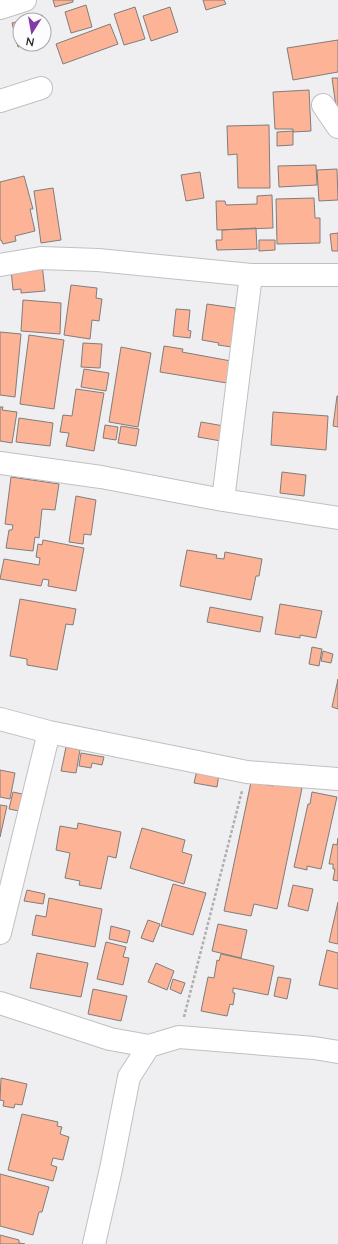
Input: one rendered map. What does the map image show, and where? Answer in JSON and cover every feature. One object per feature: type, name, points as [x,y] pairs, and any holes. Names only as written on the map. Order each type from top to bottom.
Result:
[{"type":"street","points":[[0,8],[25,0]]},
{"type":"street","points":[[0,101],[41,88]]},
{"type":"street","points":[[323,105],[338,127]]},
{"type":"street","points":[[0,265],[41,258],[98,260],[251,275],[338,275]]},
{"type":"street","points":[[223,500],[251,275]]},
{"type":"street","points":[[0,463],[101,477],[223,500],[338,518]]},
{"type":"street","points":[[0,719],[49,732],[247,772],[338,779]]},
{"type":"street","points":[[0,932],[49,732]]},
{"type":"street","points":[[0,1003],[110,1039],[149,1046],[179,1037],[314,1048],[338,1052]]},
{"type":"street","points":[[110,1039],[129,1077]]},
{"type":"street","points":[[94,1244],[112,1170],[129,1077],[149,1046]]},
{"type":"path","points":[[179,1037],[247,772]]},
{"type":"building","points":[[53,0],[73,0],[73,2],[55,7]]},
{"type":"building","points":[[203,0],[224,0],[226,4],[206,10]]},
{"type":"building","points":[[86,5],[92,27],[71,33],[65,12]]},
{"type":"building","points":[[135,7],[145,39],[124,45],[114,14]]},
{"type":"building","points":[[170,7],[178,32],[151,41],[143,16]]},
{"type":"building","points":[[110,24],[118,44],[63,64],[56,44]]},
{"type":"building","points":[[338,40],[338,72],[293,80],[287,48]]},
{"type":"building","points":[[332,78],[338,78],[338,107],[336,107]]},
{"type":"building","points":[[309,90],[311,131],[293,132],[293,129],[275,129],[273,92]]},
{"type":"building","points":[[269,125],[270,188],[238,188],[237,154],[228,155],[227,126]]},
{"type":"building","points":[[293,131],[293,145],[277,146],[277,132]]},
{"type":"building","points":[[316,165],[317,185],[279,187],[278,166]]},
{"type":"building","points":[[337,169],[338,200],[319,201],[317,170]]},
{"type":"building","points":[[200,172],[204,198],[186,201],[181,175]]},
{"type":"building","points":[[24,176],[33,209],[30,209],[35,231],[15,236],[16,241],[3,244],[0,240],[0,182]]},
{"type":"building","points":[[53,188],[61,240],[41,243],[34,191]]},
{"type":"building","points":[[272,195],[273,228],[217,230],[216,201],[225,201],[226,205],[257,204],[257,196]]},
{"type":"building","points":[[314,198],[315,218],[320,218],[320,243],[277,244],[276,199]]},
{"type":"building","points":[[256,228],[257,249],[217,250],[216,240],[222,240],[222,230]]},
{"type":"building","points":[[338,233],[338,251],[332,251],[330,234]]},
{"type":"building","points":[[259,240],[275,240],[275,250],[259,251]]},
{"type":"building","points":[[42,264],[45,291],[21,293],[21,289],[13,290],[11,270]]},
{"type":"building","points":[[71,285],[97,288],[96,298],[102,299],[99,321],[92,320],[90,339],[64,335]]},
{"type":"building","points":[[23,300],[61,303],[60,334],[21,331]]},
{"type":"building","points":[[207,304],[235,308],[232,347],[218,345],[219,343],[202,340]]},
{"type":"building","points":[[176,309],[190,310],[188,330],[191,331],[190,338],[173,336]]},
{"type":"building","points":[[0,332],[21,334],[15,397],[0,395]]},
{"type":"building","points":[[29,335],[64,340],[54,409],[20,404]]},
{"type":"building","points":[[83,343],[102,344],[100,368],[81,367]]},
{"type":"building","points":[[164,346],[183,349],[182,352],[231,361],[227,383],[160,372]]},
{"type":"building","points":[[121,347],[151,353],[138,427],[109,422]]},
{"type":"building","points":[[84,369],[109,373],[106,391],[81,387]]},
{"type":"building","points":[[76,389],[104,393],[94,451],[66,446],[69,433],[60,432],[63,415],[72,416]]},
{"type":"building","points":[[338,396],[338,427],[333,426]]},
{"type":"building","points":[[0,407],[3,407],[2,410],[17,412],[12,443],[0,441]]},
{"type":"building","points":[[273,412],[328,416],[326,450],[271,445]]},
{"type":"building","points":[[19,418],[53,423],[50,446],[16,442]]},
{"type":"building","points":[[201,422],[224,426],[221,441],[198,437]]},
{"type":"building","points":[[105,425],[118,427],[116,440],[103,438]]},
{"type":"building","points":[[121,426],[139,429],[136,446],[118,443]]},
{"type":"building","points":[[282,472],[306,475],[304,496],[280,493]]},
{"type":"building","points":[[11,477],[59,484],[55,510],[42,509],[39,538],[35,537],[33,551],[6,548],[9,530],[12,530],[13,525],[5,524]]},
{"type":"building","points":[[76,496],[96,500],[91,535],[84,534],[83,544],[69,542]]},
{"type":"building","points":[[43,540],[84,548],[76,591],[48,586],[49,580],[43,579],[41,586],[0,579],[4,559],[39,565],[40,558],[36,557],[38,544],[42,545]]},
{"type":"building","points":[[187,550],[217,555],[216,558],[224,559],[225,552],[262,559],[259,576],[256,576],[251,600],[180,586]]},
{"type":"building","points":[[20,599],[76,609],[73,625],[66,624],[57,670],[27,665],[27,659],[10,656]]},
{"type":"building","points":[[280,604],[322,611],[316,638],[300,635],[300,638],[275,634]]},
{"type":"building","points":[[210,607],[263,617],[260,632],[207,622]]},
{"type":"building","points":[[312,647],[322,649],[319,666],[309,664]]},
{"type":"building","points":[[323,651],[333,654],[331,663],[321,661]]},
{"type":"building","points":[[338,679],[338,709],[332,707]]},
{"type":"building","points":[[66,747],[80,750],[76,773],[61,771]]},
{"type":"building","points":[[81,753],[104,757],[102,765],[92,763],[91,768],[79,766]]},
{"type":"building","points":[[0,770],[15,773],[10,799],[0,797]]},
{"type":"building","points":[[197,770],[219,774],[217,787],[194,783]]},
{"type":"building","points":[[251,782],[273,786],[274,782],[302,788],[277,909],[254,904],[251,916],[224,911]]},
{"type":"building","points":[[13,792],[27,795],[24,812],[9,809]]},
{"type":"building","points":[[312,792],[337,797],[321,869],[307,866],[307,870],[294,867]]},
{"type":"building","points":[[0,805],[7,806],[0,837]]},
{"type":"building","points":[[78,823],[121,832],[116,858],[108,856],[101,889],[79,885],[80,881],[65,878],[70,853],[56,850],[60,826],[77,829]]},
{"type":"building","points":[[142,828],[185,840],[182,852],[192,855],[184,884],[130,868]]},
{"type":"building","points":[[338,838],[338,881],[333,880],[335,869],[333,869],[333,864],[329,864],[333,844],[337,845]]},
{"type":"building","points":[[173,884],[206,893],[193,935],[161,926]]},
{"type":"building","points":[[293,885],[313,889],[308,911],[288,906]]},
{"type":"building","points":[[27,890],[45,894],[43,904],[24,901]]},
{"type":"building","points":[[49,898],[102,909],[95,947],[32,935],[36,915],[46,917]]},
{"type":"building","points":[[338,902],[338,944],[329,942]]},
{"type":"building","points":[[148,920],[160,924],[153,942],[141,938]]},
{"type":"building","points":[[218,924],[247,930],[241,958],[212,951]]},
{"type":"building","points":[[111,926],[130,931],[127,943],[109,939]]},
{"type":"building","points":[[106,942],[126,947],[123,957],[129,958],[123,985],[97,979]]},
{"type":"building","points":[[327,950],[338,953],[338,989],[319,985]]},
{"type":"building","points":[[37,953],[88,963],[81,997],[30,988]]},
{"type":"building","points":[[221,954],[274,966],[268,995],[233,988],[233,993],[235,993],[233,1005],[230,1004],[227,1016],[201,1011],[208,977],[214,978],[217,960],[219,961]]},
{"type":"building","points":[[156,963],[174,971],[167,990],[148,982]]},
{"type":"building","points":[[278,977],[291,979],[287,999],[274,996]]},
{"type":"building","points":[[173,979],[185,983],[181,994],[170,989]]},
{"type":"building","points":[[93,989],[127,996],[121,1021],[88,1014]]},
{"type":"building","points":[[1,1078],[27,1084],[22,1105],[15,1104],[14,1108],[3,1106],[4,1101],[0,1100]]},
{"type":"building","points":[[22,1114],[58,1122],[57,1126],[62,1127],[60,1134],[69,1137],[63,1160],[53,1158],[51,1165],[57,1167],[53,1181],[8,1170]]},
{"type":"building","points":[[0,1174],[49,1187],[42,1212],[39,1212],[33,1235],[0,1226]]},
{"type":"building","points":[[0,1235],[19,1240],[19,1243],[25,1244],[0,1244]]}]
